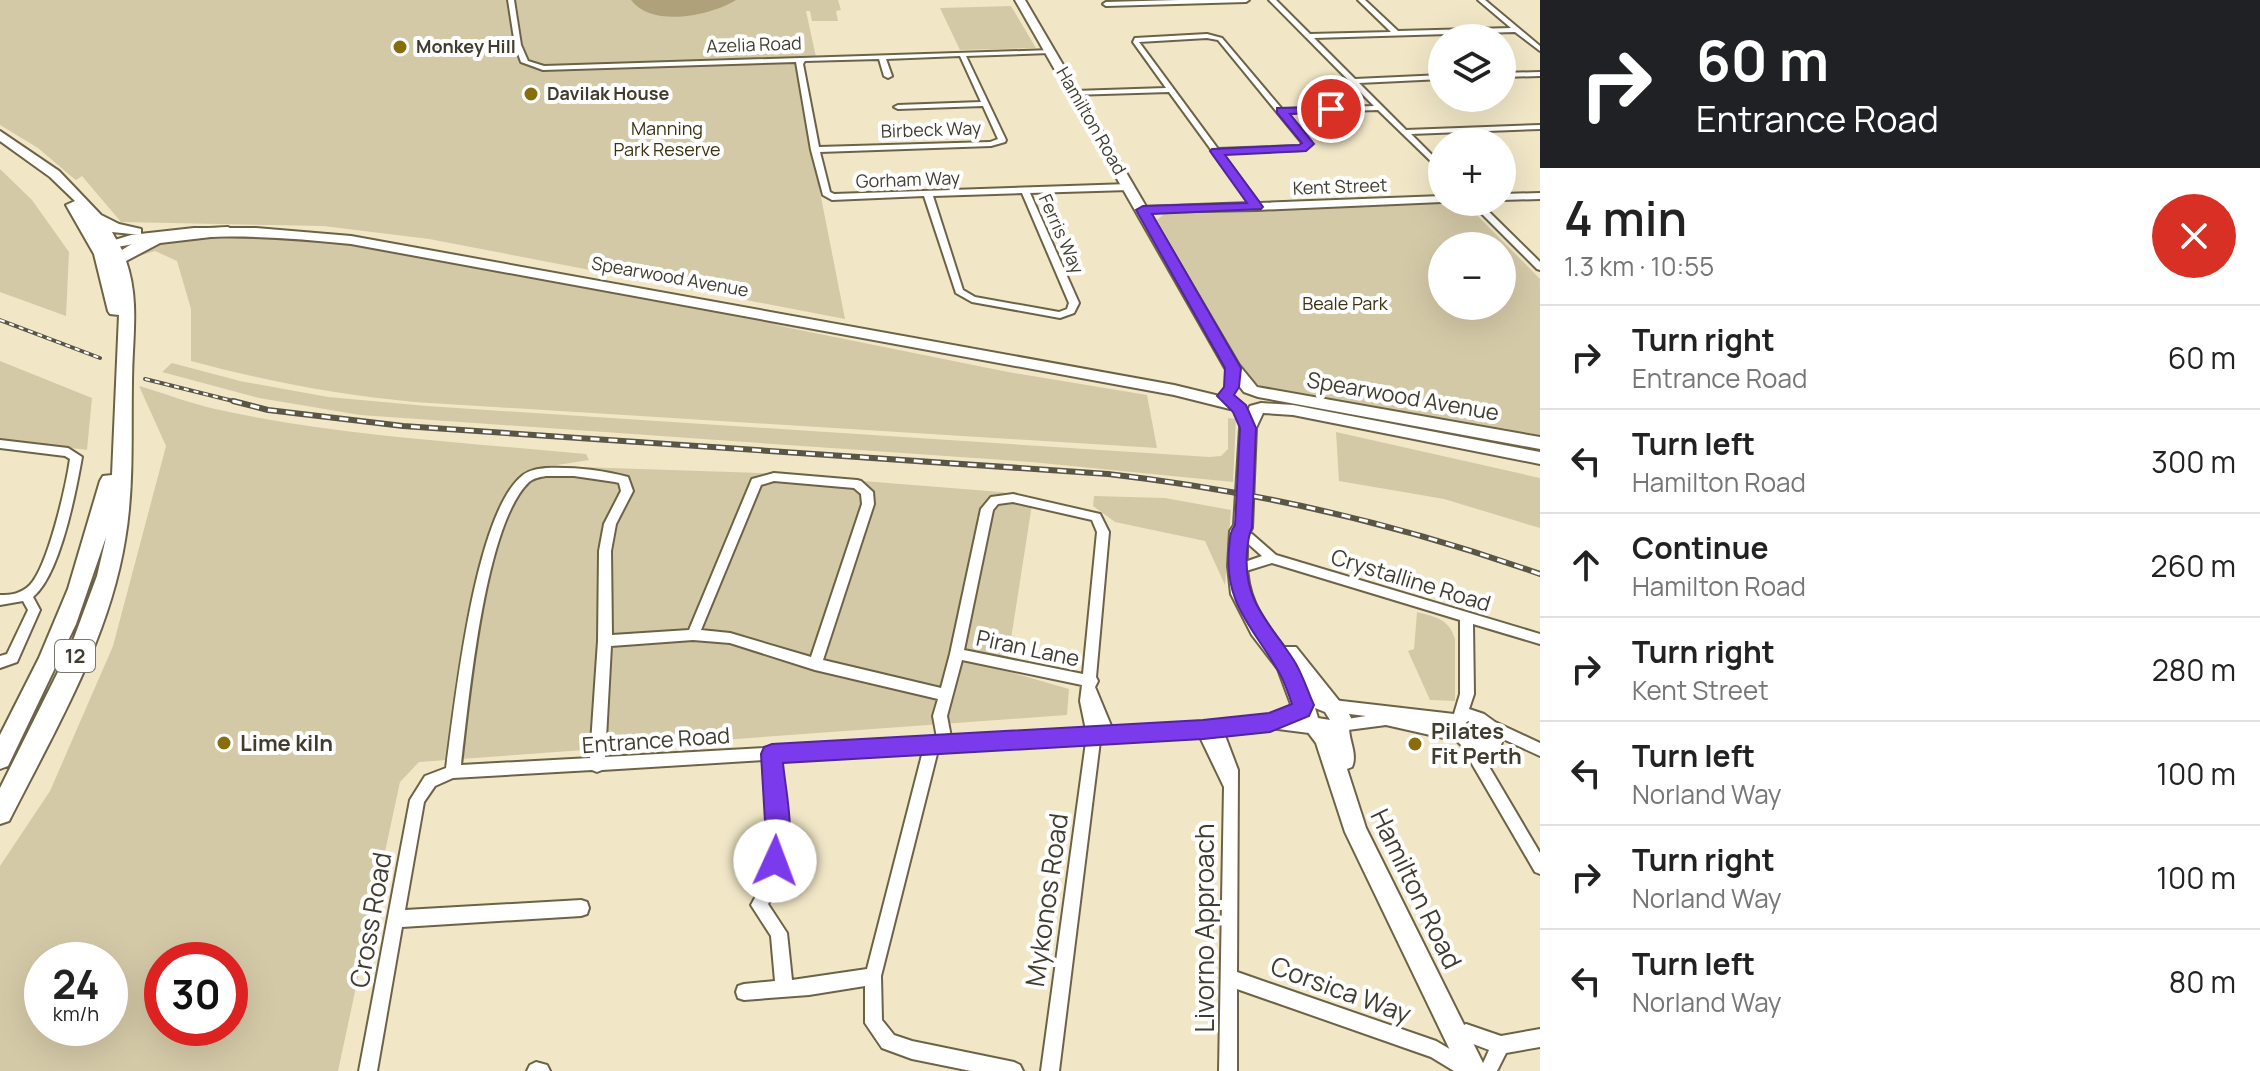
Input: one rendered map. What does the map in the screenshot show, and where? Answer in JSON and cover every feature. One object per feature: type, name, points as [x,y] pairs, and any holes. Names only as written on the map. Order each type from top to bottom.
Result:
[{"type":"main road","name":"Hamilton Road","points":[[1020,0],[1233,368],[1244,398],[1248,428],[1248,589],[1259,616],[1329,719],[1356,812],[1462,1035],[1486,1071]]},
{"type":"main road","name":"12","points":[[0,135],[60,177],[97,217],[108,246],[124,346],[118,517],[107,573],[97,606],[36,743],[0,813]]},
{"type":"main road","name":"12","points":[[24,151],[108,246]]},
{"type":"main road","points":[[97,217],[115,228],[136,232]]},
{"type":"main road","name":"Spearwood Avenue","points":[[108,246],[136,232],[180,226],[299,229],[404,242],[1180,384],[1293,410],[1540,458]]},
{"type":"main road","points":[[108,246],[134,248],[152,240],[228,231]]},
{"type":"main road","name":"Spearwood Avenue","points":[[228,231],[291,234],[397,247],[1174,390],[1540,443]]},
{"type":"main road","name":"12","points":[[3,741],[29,700],[56,646],[98,530],[121,426]]},
{"type":"main road","name":"Hamilton Road","points":[[1246,532],[1239,531],[1237,566],[1240,594],[1259,629],[1286,665],[1303,707]]},
{"type":"main road","points":[[1303,707],[1315,699],[1329,719]]},
{"type":"main road","points":[[3,741],[36,743]]},
{"type":"main road","name":"Hamilton Road","points":[[1462,1035],[1473,1071]]},
{"type":"street","name":"Azelia Road","points":[[511,0],[518,47],[525,62],[531,66],[802,61],[1050,51]]},
{"type":"street","points":[[1106,4],[1246,0]]},
{"type":"street","points":[[1272,0],[1428,156]]},
{"type":"street","points":[[1361,0],[1396,33]]},
{"type":"street","points":[[1481,0],[1507,24]]},
{"type":"street","points":[[1516,31],[1540,49]]},
{"type":"street","points":[[1308,36],[1428,32]]},
{"type":"street","points":[[1216,151],[1302,148],[1308,144],[1220,39],[1207,36],[1137,39],[1172,90],[1216,151],[1257,207]]},
{"type":"street","name":"Birbeck Way","points":[[815,150],[991,144],[1002,140],[962,54]]},
{"type":"street","points":[[882,57],[888,76]]},
{"type":"street","name":"Gorham Way","points":[[802,61],[799,63],[815,150],[826,193],[832,197],[1129,187]]},
{"type":"street","points":[[1516,75],[1540,74]]},
{"type":"street","points":[[1353,81],[1428,78]]},
{"type":"street","points":[[1074,93],[1172,90]]},
{"type":"street","points":[[898,107],[985,104]]},
{"type":"street","points":[[1281,111],[1380,108]]},
{"type":"street","points":[[1405,132],[1540,127]]},
{"type":"street","name":"Ferris Way","points":[[928,195],[959,291],[972,299],[1060,315],[1071,311],[1074,303],[1025,191]]},
{"type":"street","points":[[1516,197],[1540,196]]},
{"type":"street","name":"Kent Street","points":[[1143,210],[1428,200]]},
{"type":"street","points":[[1488,216],[1540,267]]},
{"type":"street","points":[[0,444],[68,452],[76,457],[69,495],[41,580],[26,595],[0,600]]},
{"type":"street","points":[[453,772],[485,563],[497,525],[518,486],[528,475],[542,472],[610,475],[624,480],[627,491],[610,524],[605,551],[605,641],[597,766]]},
{"type":"street","points":[[693,635],[756,482],[774,477],[857,484],[867,492],[868,504],[815,664]]},
{"type":"street","name":"Mykonos Road","points":[[957,654],[987,509],[995,500],[1013,498],[1086,513],[1100,523],[1103,532],[1087,701],[1100,735],[1050,1071]]},
{"type":"street","name":"Crystalline Road","points":[[1246,532],[1272,558],[1540,639]]},
{"type":"street","points":[[1246,566],[1272,558]]},
{"type":"street","points":[[0,662],[12,658],[34,610],[26,595]]},
{"type":"street","points":[[1466,618],[1467,694],[1460,728],[1540,867]]},
{"type":"street","points":[[605,641],[693,635],[730,638],[815,664],[945,695]]},
{"type":"street","points":[[957,654],[940,716],[938,745],[873,976],[874,1023],[888,1042],[912,1050],[1014,1071]]},
{"type":"street","name":"Piran Lane","points":[[957,654],[1090,686]]},
{"type":"street","points":[[1467,694],[1496,735],[1489,777]]},
{"type":"street","name":"Entrance Road","points":[[1270,722],[1303,707]]},
{"type":"street","points":[[1460,728],[1471,715],[1540,750]]},
{"type":"street","name":"Entrance Road","points":[[430,781],[453,772],[1209,729],[1270,722],[1386,719],[1460,728]]},
{"type":"street","points":[[1460,728],[1478,747],[1525,745]]},
{"type":"street","name":"Livorno Approach","points":[[1209,729],[1230,785],[1228,1071]]},
{"type":"street","points":[[772,754],[778,844],[774,880],[759,905],[779,933],[784,989]]},
{"type":"street","name":"Cross Road","points":[[368,1071],[417,800],[430,781]]},
{"type":"street","points":[[395,919],[581,908]]},
{"type":"street","points":[[744,992],[873,976]]},
{"type":"street","name":"Corsica Way","points":[[1228,977],[1436,1050],[1473,1071]]},
{"type":"street","points":[[1436,1050],[1446,1049],[1462,1035],[1501,1045],[1540,1038]]},
{"type":"street","points":[[1486,1071],[1501,1045]]},
{"type":"green space","name":"Manning Park Reserve","points":[[0,0],[838,0],[841,10],[836,11],[838,21],[812,21],[810,11],[806,11],[816,57],[804,57],[795,65],[845,319],[429,239],[323,226],[121,222],[82,176],[76,180],[38,148],[0,125]]},
{"type":"green space","points":[[1011,6],[1036,48],[960,50],[940,8]]},
{"type":"green space","points":[[0,169],[32,200],[69,252],[66,316],[0,292]]},
{"type":"green space","name":"Beale Park","points":[[1428,203],[1428,216],[1478,216],[1494,232],[1428,232],[1428,320],[1516,320],[1516,255],[1540,279],[1540,436],[1263,388],[1244,374],[1157,220],[1164,214]]},
{"type":"green space","points":[[212,237],[304,238],[344,242],[979,358],[770,324],[1008,372],[1147,395],[1157,448],[414,402],[330,391],[246,375],[191,361],[191,309],[177,261],[155,251],[136,257],[143,250],[161,242]]},
{"type":"green space","points":[[0,361],[92,398],[87,450],[0,439]]},
{"type":"green space","points":[[172,363],[240,381],[328,397],[427,406],[1209,457],[1221,456],[1228,449],[1228,418],[1236,419],[1233,482],[1031,462],[360,415],[259,398],[162,372]]},
{"type":"green space","points":[[139,386],[205,407],[307,426],[586,454],[589,460],[551,466],[761,473],[1001,492],[1033,498],[1006,671],[1069,689],[1067,715],[419,762],[400,782],[338,1071],[0,1071],[0,866],[50,791],[113,646],[166,446]]},
{"type":"green space","points":[[1336,432],[1540,478],[1540,528],[1444,499],[1339,481]]},
{"type":"green space","points":[[1094,496],[1165,498],[1231,510],[1225,585],[1205,541],[1115,522],[1093,506]]},
{"type":"green space","points":[[1417,612],[1441,620],[1455,639],[1455,701],[1430,700],[1408,651],[1414,649]]},
{"type":"shaded area","points":[[631,0],[736,0],[712,11],[667,17],[640,9]]},
{"type":"railway","points":[[0,320],[100,358]]},
{"type":"railway","points":[[145,379],[233,401]]},
{"type":"railway","points":[[233,401],[241,403]]},
{"type":"railway","points":[[233,401],[268,410],[403,426],[1108,474],[1164,481],[1273,500],[1381,525],[1540,574]]},
{"type":"place","name":"Monkey Hill","points":[[400,47]]},
{"type":"place","name":"Davilak House","points":[[531,94]]},
{"type":"place","name":"Lime kiln","points":[[224,743]]},
{"type":"place","name":"Pilates Fit Perth","points":[[1415,744]]},
{"type":"route","points":[[775,861],[778,838],[772,754],[1203,729],[1270,722],[1302,709],[1286,665],[1259,629],[1239,589],[1237,566],[1239,531],[1243,528],[1248,428],[1240,409],[1230,404],[1225,396],[1231,387],[1233,368],[1143,210],[1257,207],[1216,151],[1302,148],[1308,144],[1281,111],[1331,109]]}]
